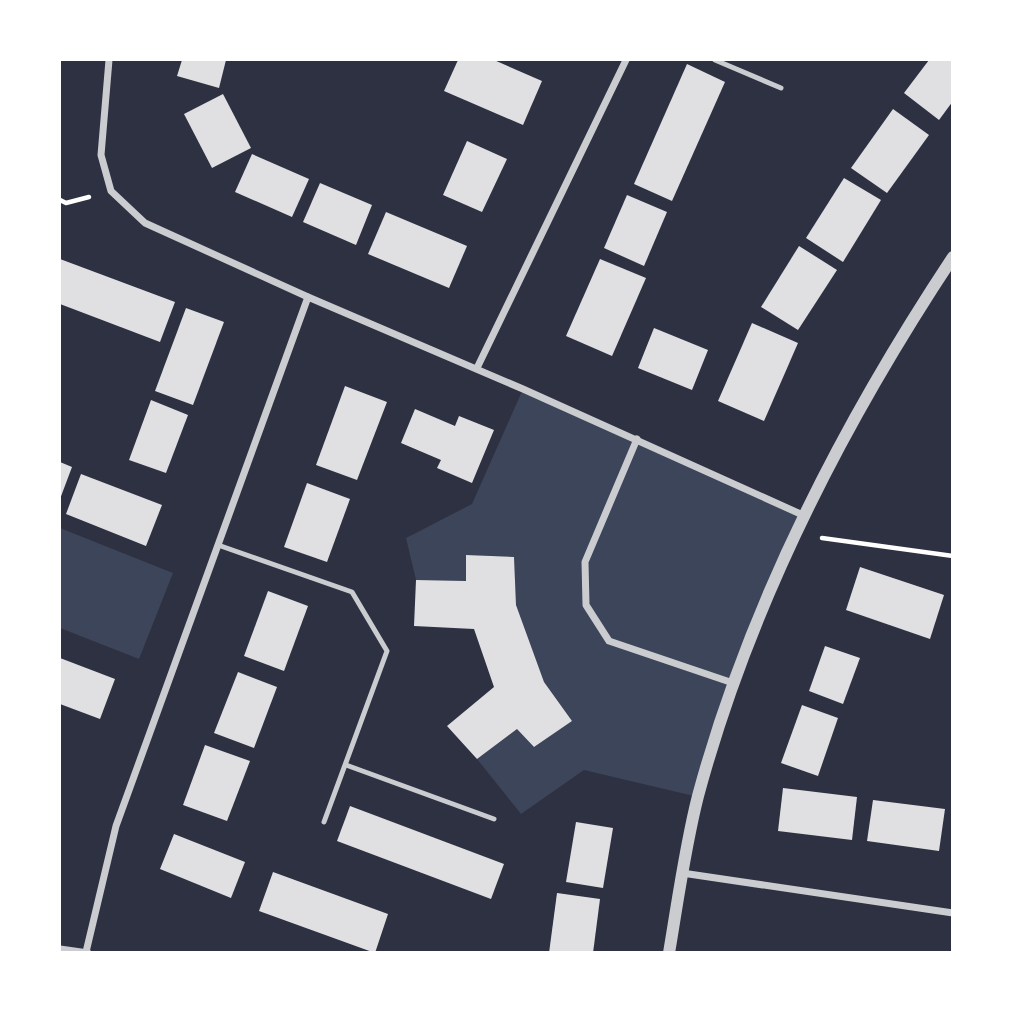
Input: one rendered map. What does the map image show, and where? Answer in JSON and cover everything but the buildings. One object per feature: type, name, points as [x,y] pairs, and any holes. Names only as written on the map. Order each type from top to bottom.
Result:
[{"type":"street","points":[[109,60],[101,155],[111,191],[145,223],[308,297],[637,439],[805,516]]},
{"type":"street","points":[[477,368],[626,60]]},
{"type":"street","points":[[669,953],[698,797],[733,683],[767,595],[861,403],[953,257]]},
{"type":"street","points":[[60,948],[87,952],[116,826],[308,297]]},
{"type":"street","points":[[637,439],[585,562],[586,605],[609,641],[733,683]]},
{"type":"street","points":[[682,873],[953,913]]},
{"type":"lane","points":[[715,60],[781,88]]},
{"type":"lane","points":[[218,545],[352,592],[387,651],[324,822]]},
{"type":"lane","points":[[346,765],[494,819]]},
{"type":"path","points":[[796,535],[953,556]]},
{"type":"shaded area","points":[[523,389],[805,516],[767,595],[698,797],[584,770],[521,814],[477,759],[517,729],[534,747],[572,721],[544,682],[516,605],[514,557],[466,555],[466,581],[416,580],[406,538],[472,504]]},
{"type":"shaded area","points":[[60,528],[173,573],[139,659],[60,628]]}]
